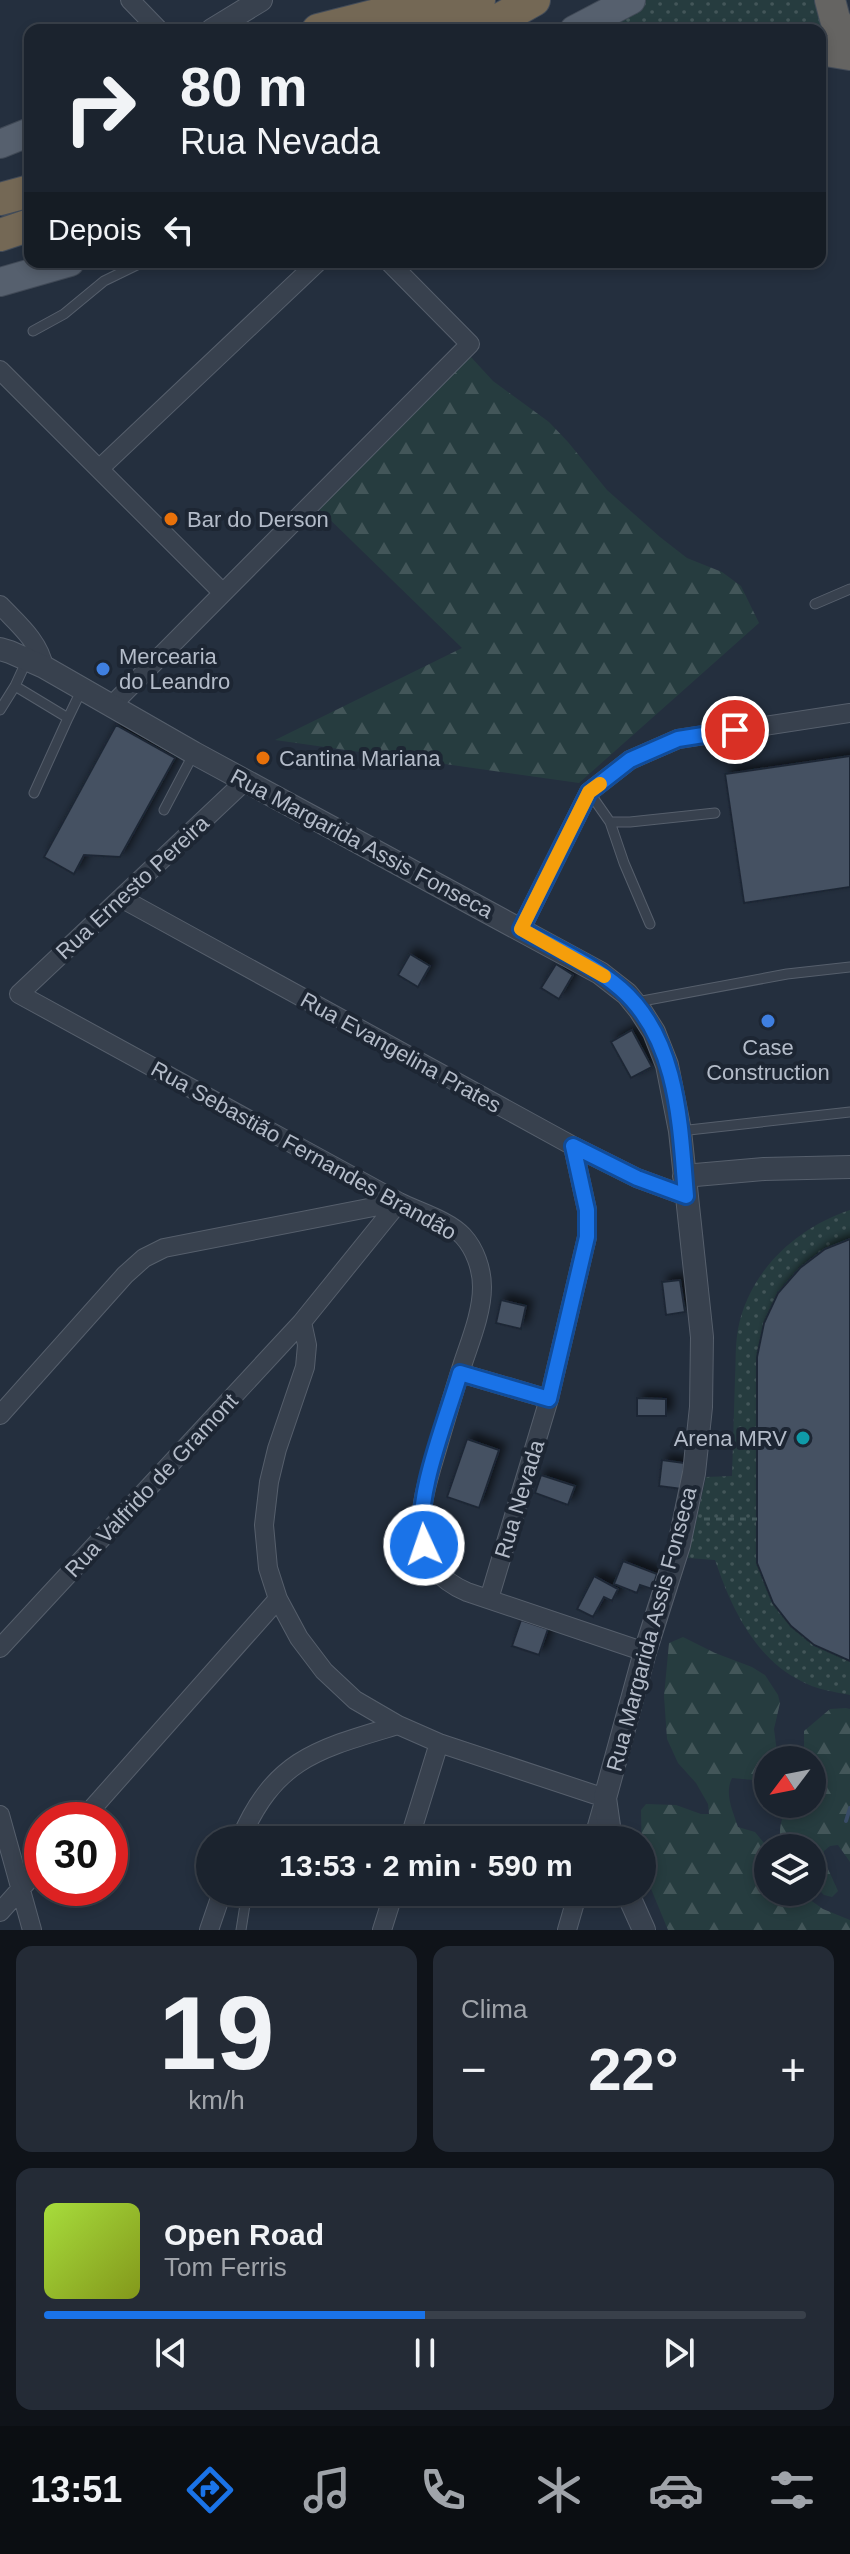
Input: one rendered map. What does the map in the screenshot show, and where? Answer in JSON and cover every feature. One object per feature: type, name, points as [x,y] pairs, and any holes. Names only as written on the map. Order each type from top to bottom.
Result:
[{"type":"highway","points":[[342,24],[436,0]]},
{"type":"highway","points":[[437,24],[479,0]]},
{"type":"highway","points":[[492,24],[534,0]]},
{"type":"highway","points":[[830,0],[835,19],[850,44]]},
{"type":"highway","points":[[826,51],[850,55]]},
{"type":"highway","points":[[0,199],[24,193]]},
{"type":"highway","points":[[0,235],[24,227]]},
{"type":"main road","points":[[324,24],[373,0]]},
{"type":"main road","points":[[585,24],[631,0]]},
{"type":"main road","points":[[0,144],[24,134]]},
{"type":"main road","points":[[0,282],[49,268]]},
{"type":"street","points":[[130,0],[153,24]]},
{"type":"street","points":[[222,24],[261,0]]},
{"type":"street","points":[[99,469],[312,268]]},
{"type":"street","points":[[111,706],[470,344],[395,268]]},
{"type":"street","points":[[0,370],[222,592]]},
{"type":"street","points":[[0,605],[35,642],[41,653],[36,664]]},
{"type":"street","name":"Rua Margarida Assis Fonseca","points":[[0,649],[36,664],[600,973],[634,1003],[654,1032],[667,1065],[680,1131],[697,1280],[702,1337],[698,1448],[679,1545],[645,1652],[597,1826]]},
{"type":"street","points":[[521,929],[589,792],[630,760],[678,739],[850,713]]},
{"type":"street","name":"Rua Ernesto Pereira","points":[[19,994],[245,781]]},
{"type":"street","name":"Rua Evangelina Prates","points":[[121,898],[637,1178],[685,1186],[764,1169],[850,1167]]},
{"type":"street","name":"Rua Sebastião Fernandes Brandão","points":[[19,994],[399,1202],[453,1228],[464,1237],[481,1270],[482,1288],[477,1321],[423,1496],[420,1530],[429,1559],[444,1579],[455,1587],[645,1652]]},
{"type":"street","name":"Rua Nevada","points":[[489,1599],[549,1399],[587,1237],[587,1210],[573,1146]]},
{"type":"street","points":[[0,1415],[79,1325],[144,1258],[164,1248],[399,1202]]},
{"type":"street","name":"Rua Valfrido de Gramont","points":[[0,1648],[302,1322],[399,1202]]},
{"type":"street","points":[[302,1322],[307,1345],[305,1367],[277,1449],[264,1525],[268,1568],[278,1599],[299,1638],[324,1671],[355,1700],[398,1725],[439,1743],[605,1798],[609,1826]]},
{"type":"street","points":[[460,1373],[549,1399]]},
{"type":"street","points":[[98,1802],[278,1599]]},
{"type":"street","points":[[246,1826],[253,1810],[277,1779],[310,1755],[398,1725]]},
{"type":"street","points":[[413,1826],[439,1743]]},
{"type":"street","points":[[0,1815],[32,1930]]},
{"type":"street","points":[[0,1912],[24,1886]]},
{"type":"street","points":[[209,1930],[217,1906]]},
{"type":"street","points":[[382,1930],[390,1906]]},
{"type":"street","points":[[567,1930],[574,1906]]},
{"type":"street","points":[[633,1906],[644,1930]]},
{"type":"lane","points":[[33,331],[64,314],[104,281],[131,268]]},
{"type":"lane","points":[[815,604],[850,589]]},
{"type":"lane","points":[[0,710],[15,686],[36,664]]},
{"type":"lane","points":[[15,686],[68,718]]},
{"type":"lane","points":[[34,793],[82,689]]},
{"type":"lane","points":[[164,810],[194,753]]},
{"type":"lane","points":[[589,792],[610,822],[650,924]]},
{"type":"lane","points":[[610,822],[715,813]]},
{"type":"lane","points":[[634,1003],[787,974],[850,967]]},
{"type":"lane","points":[[680,1131],[850,1112]]},
{"type":"lane","points":[[241,1930],[245,1906]]},
{"type":"path","points":[[684,1519],[757,1519]]},
{"type":"green space","points":[[629,0],[814,0],[822,24],[584,24]]},
{"type":"green space","points":[[826,36],[836,51],[826,49]]},
{"type":"green space","points":[[470,356],[493,381],[549,422],[607,490],[660,537],[687,558],[722,572],[741,586],[759,623],[579,783],[275,740],[462,648],[317,507]]},
{"type":"green space","name":"Arena MRV","points":[[850,1210],[850,1695],[812,1686],[784,1671],[757,1645],[746,1629],[715,1560],[688,1558],[706,1477],[732,1476],[737,1335],[753,1288],[778,1254],[794,1240],[811,1228]]},
{"type":"green space","points":[[683,1637],[752,1667],[765,1675],[778,1695],[780,1703],[774,1729],[776,1746],[754,1746],[754,1780],[732,1778],[729,1790],[738,1827],[757,1834],[754,1834],[754,1906],[819,1906],[850,1920],[850,1930],[668,1930],[656,1901],[656,1826],[641,1826],[641,1810],[646,1804],[676,1805],[709,1814],[708,1804],[696,1783],[678,1763],[667,1739],[664,1696],[669,1643]]},
{"type":"green space","points":[[830,1709],[850,1709],[850,1862],[838,1845],[826,1849],[826,1834],[781,1834],[780,1831],[783,1818],[826,1818],[826,1746],[804,1746],[804,1731]]},
{"type":"green space","points":[[826,1864],[838,1891],[832,1897],[826,1896]]},
{"type":"building","points":[[116,725],[175,758],[120,857],[84,855],[74,874],[44,857]]},
{"type":"building","points":[[850,756],[850,887],[744,903],[725,774]]},
{"type":"building","points":[[410,954],[430,966],[418,987],[398,975]]},
{"type":"building","points":[[556,964],[573,975],[559,999],[541,988]]},
{"type":"building","points":[[632,1030],[652,1067],[631,1078],[611,1042]]},
{"type":"building","name":"Arena MRV","points":[[850,1239],[850,1661],[814,1645],[791,1626],[773,1603],[757,1563],[757,1357],[764,1323],[778,1293],[800,1268],[825,1249]]},
{"type":"building","points":[[680,1280],[685,1312],[666,1315],[662,1282]]},
{"type":"building","points":[[501,1300],[526,1306],[521,1329],[496,1323]]},
{"type":"building","points":[[637,1398],[666,1399],[666,1416],[637,1416]]},
{"type":"building","points":[[467,1439],[499,1450],[479,1508],[447,1497]]},
{"type":"building","points":[[662,1460],[684,1463],[682,1489],[659,1486]]},
{"type":"building","points":[[541,1475],[575,1486],[568,1505],[535,1493]]},
{"type":"building","points":[[623,1561],[657,1574],[652,1589],[640,1585],[637,1593],[614,1584]]},
{"type":"building","points":[[594,1576],[618,1589],[612,1601],[604,1597],[593,1617],[577,1609]]},
{"type":"building","points":[[521,1620],[548,1629],[539,1655],[512,1646]]},
{"type":"waterway","points":[[846,1821],[850,1808]]},
{"type":"slow traffic","points":[[600,784],[589,792],[521,929],[604,976]]},
{"type":"place","name":"Bar do Derson","points":[[171,519]]},
{"type":"place","name":"Mercearia do Leandro","points":[[103,669]]},
{"type":"place","name":"Cantina Mariana","points":[[263,758]]},
{"type":"place","name":"Case Construction","points":[[768,1021]]},
{"type":"place","name":"Arena MRV","points":[[803,1438]]},
{"type":"route","points":[[424,1545],[420,1530],[423,1496],[460,1373],[549,1399],[587,1237],[587,1210],[573,1146],[637,1178],[686,1196],[673,1087],[654,1032],[640,1010],[619,987],[521,929],[589,792],[630,760],[678,739],[735,730]]}]
